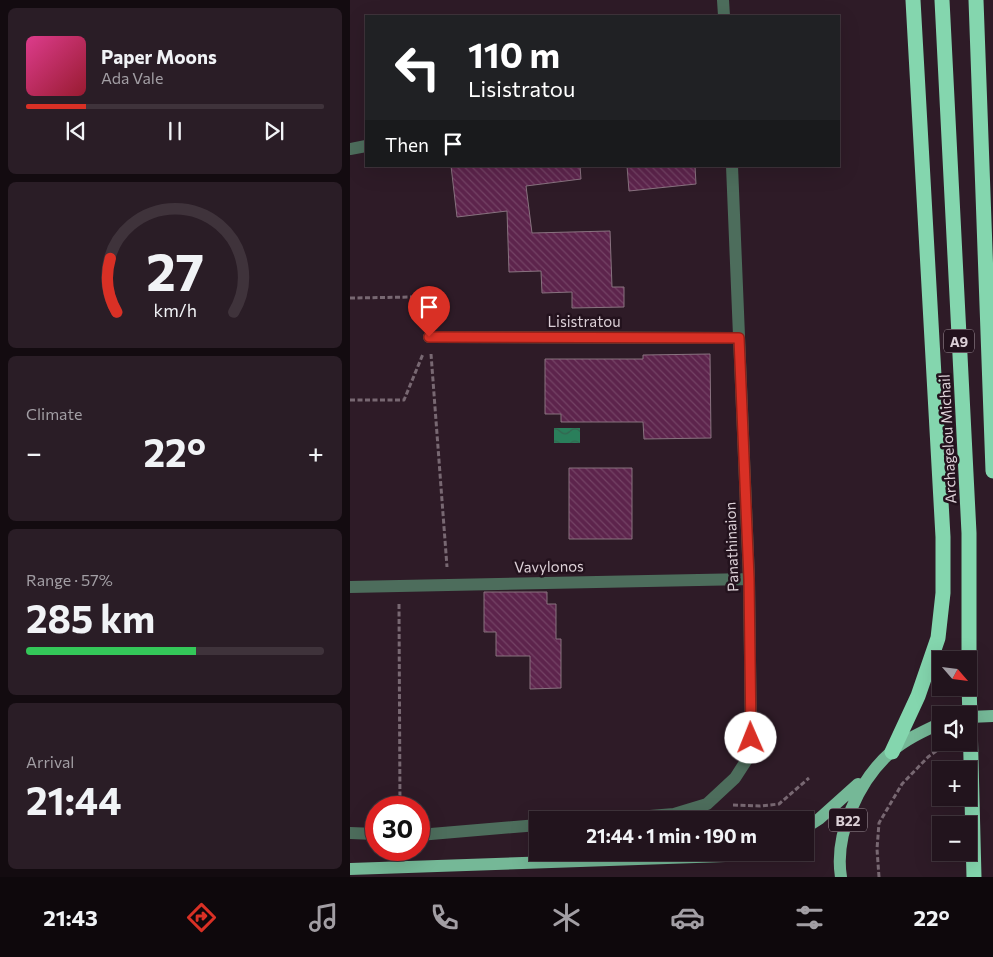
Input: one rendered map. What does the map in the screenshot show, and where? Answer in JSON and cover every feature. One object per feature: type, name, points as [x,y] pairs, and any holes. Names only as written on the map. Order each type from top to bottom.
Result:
[{"type":"highway","points":[[892,752],[918,696],[938,638],[943,593],[943,536],[914,0]]},
{"type":"highway","name":"Archagelou Michail","points":[[942,0],[969,533],[969,682],[974,877]]},
{"type":"highway","name":"A9","points":[[976,0],[993,471]]},
{"type":"main road","points":[[977,717],[993,716]]},
{"type":"main road","name":"B22","points":[[814,823],[839,803],[892,752],[913,736],[932,727]]},
{"type":"main road","name":"B22","points":[[841,877],[843,834],[855,799],[875,768]]},
{"type":"main road","points":[[350,869],[581,861]]},
{"type":"street","points":[[723,0],[724,15]]},
{"type":"street","points":[[350,149],[365,146]]},
{"type":"street","name":"Panathinaion","points":[[684,811],[707,804],[735,778],[746,761],[751,738],[749,579],[732,167]]},
{"type":"street","name":"Lisistratou","points":[[429,337],[739,338]]},
{"type":"street","name":"Vavylonos","points":[[350,587],[749,579]]},
{"type":"street","points":[[430,835],[529,826]]},
{"type":"street","points":[[350,832],[365,833]]},
{"type":"path","points":[[350,298],[412,297],[429,337],[449,584]]},
{"type":"path","points":[[350,400],[404,400],[429,337]]},
{"type":"path","points":[[399,586],[400,796]]},
{"type":"path","points":[[879,877],[878,822],[902,784],[937,751]]},
{"type":"path","points":[[707,804],[760,806],[779,804],[809,778]]},
{"type":"water","points":[[554,428],[580,428],[580,443],[554,443]]},
{"type":"building","points":[[451,167],[580,167],[581,179],[526,186],[532,233],[610,231],[612,287],[624,287],[624,307],[572,308],[572,292],[542,293],[541,271],[509,272],[507,211],[457,217]]},
{"type":"building","points":[[627,167],[695,167],[696,184],[629,191]]},
{"type":"building","points":[[710,354],[711,438],[644,439],[643,422],[561,422],[561,414],[545,414],[545,359],[643,359],[643,355]]},
{"type":"building","points":[[569,468],[632,468],[632,539],[569,539]]},
{"type":"building","points":[[484,592],[547,592],[547,604],[556,604],[556,639],[561,639],[561,688],[530,689],[530,656],[496,656],[496,632],[484,632]]},
{"type":"route","points":[[429,337],[739,338],[749,579],[751,738]]}]
